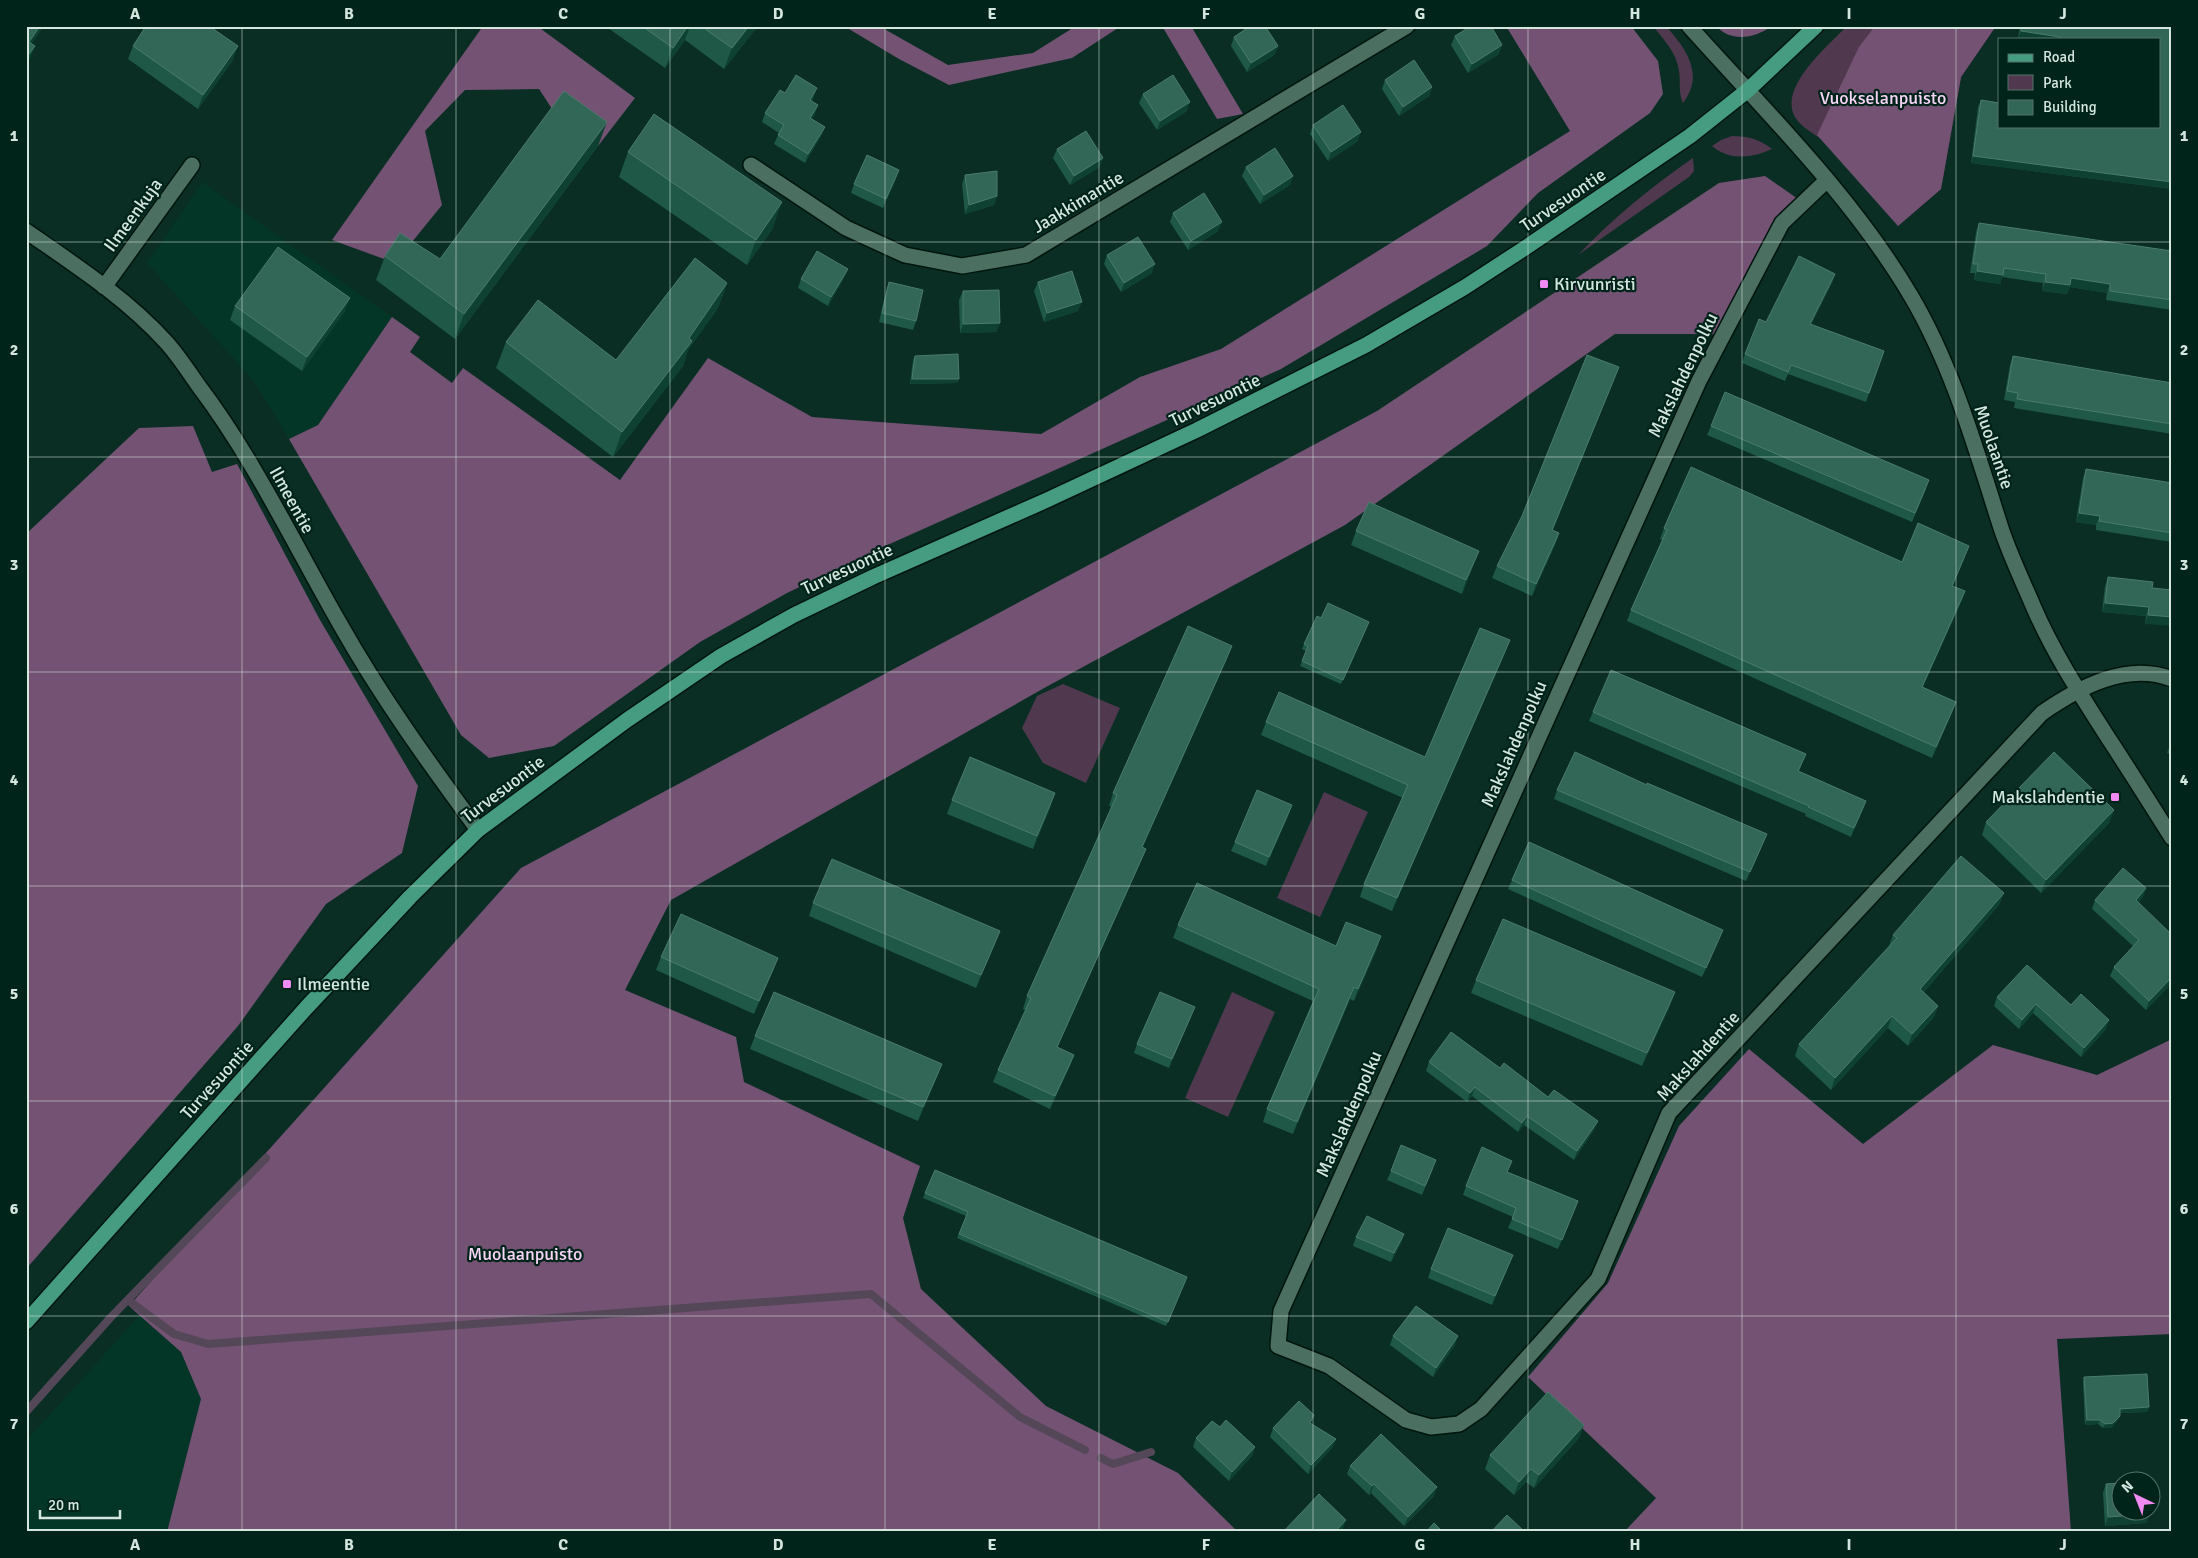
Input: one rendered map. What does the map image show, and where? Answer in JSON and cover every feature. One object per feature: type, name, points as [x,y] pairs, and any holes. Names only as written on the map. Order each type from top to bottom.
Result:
[{"type":"main road","name":"Turvesuontie","points":[[26,1322],[313,1001],[410,897],[478,830],[628,720],[721,656],[786,620],[873,577],[1047,500],[1197,430],[1366,345],[1465,287],[1572,217],[1690,136],[1748,90],[1816,26]]},
{"type":"street","name":"Jaakkimantie","points":[[751,165],[846,228],[905,255],[962,266],[1026,255],[1407,26]]},
{"type":"street","name":"Muolaantie","points":[[1689,26],[1827,180],[1870,233],[1911,296],[1938,346],[1986,476],[2002,530],[2035,610],[2077,690],[2172,838]]},
{"type":"street","name":"Ilmeenkuja","points":[[104,287],[192,165]]},
{"type":"street","name":"Makslahdenpolku","points":[[1278,1346],[1282,1311],[1699,380],[1782,223],[1827,180]]},
{"type":"street","name":"Ilmeentie","points":[[26,230],[136,313],[167,343],[222,416],[374,683],[424,757],[478,830]]},
{"type":"street","name":"Makslahdentie","points":[[1278,1346],[1329,1366],[1406,1420],[1431,1427],[1459,1424],[1482,1408],[1598,1280],[1670,1113],[2042,713],[2077,690],[2131,674],[2158,674],[2172,679]]},
{"type":"shaded area","points":[[202,182],[392,317],[318,425],[289,439],[253,380],[147,263]]},
{"type":"shaded area","points":[[140,1315],[181,1352],[201,1399],[167,1532],[26,1532],[26,1441]]},
{"type":"green space","points":[[483,26],[537,26],[635,98],[598,146],[556,115],[539,89],[465,90],[425,131],[442,205],[395,263],[332,240]]},
{"type":"green space","points":[[844,26],[879,26],[948,65],[1033,53],[1076,26],[1121,26],[1072,58],[949,85],[899,59]]},
{"type":"green space","points":[[1162,26],[1191,26],[1243,114],[1217,119]]},
{"type":"green space","points":[[1506,26],[1631,26],[1658,61],[1663,94],[1650,113],[1538,193],[1487,246],[1281,369],[883,547],[787,593],[700,642],[554,746],[489,758],[461,735],[289,439],[318,425],[392,317],[420,337],[410,352],[452,383],[463,368],[620,480],[708,358],[812,417],[1041,434],[1140,377],[1221,349],[1570,131]]},
{"type":"green space","points":[[1653,26],[1666,26],[1686,53],[1690,62],[1693,72],[1692,82],[1683,103],[1676,58]]},
{"type":"green space","points":[[1716,26],[1772,26],[1751,36],[1736,37],[1729,35]]},
{"type":"green space","name":"Vuokselanpuisto","points":[[1847,26],[1996,26],[1961,77],[1941,189],[1898,226],[1837,154],[1795,117],[1792,105],[1793,93],[1799,80],[1818,56]]},
{"type":"green space","name":"Vuokselanpuisto","points":[[1875,26],[1996,26],[1961,77],[1941,189],[1898,226],[1817,135],[1859,47]]},
{"type":"green space","points":[[1732,136],[1753,139],[1772,149],[1749,156],[1733,156],[1719,151],[1712,146]]},
{"type":"green space","points":[[1693,158],[1694,171],[1689,177],[1578,255],[1633,204]]},
{"type":"green space","name":"Muolaanpuisto","points":[[1765,176],[1798,199],[1718,334],[1615,334],[1345,525],[1046,687],[671,900],[625,990],[736,1037],[744,1082],[920,1166],[903,1218],[921,1289],[1046,1406],[1178,1473],[1238,1532],[167,1532],[201,1399],[181,1352],[129,1306],[521,868],[1377,411],[1719,183]]},
{"type":"green space","points":[[193,426],[212,472],[237,464],[320,620],[418,786],[402,853],[326,904],[238,1026],[26,1269],[26,534],[139,428]]},
{"type":"green space","points":[[1063,684],[1120,708],[1086,783],[1043,763],[1022,728],[1037,696]]},
{"type":"green space","points":[[1324,792],[1368,812],[1320,917],[1277,898]]},
{"type":"green space","points":[[1232,992],[1275,1012],[1228,1117],[1185,1098]]},
{"type":"green space","points":[[2172,1039],[2172,1334],[2057,1339],[2071,1532],[1624,1532],[1656,1498],[1528,1377],[1608,1283],[1679,1126],[1749,1049],[1863,1144],[1993,1045],[2097,1075]]},
{"type":"building","points":[[26,26],[40,26],[29,42],[35,46],[26,58]]},
{"type":"building","points":[[146,26],[209,26],[238,46],[203,95],[133,46]]},
{"type":"building","points":[[642,26],[688,26],[673,48]]},
{"type":"building","points":[[701,26],[749,26],[732,48]]},
{"type":"building","points":[[1250,26],[1265,26],[1278,46],[1251,63],[1234,37]]},
{"type":"building","points":[[1471,26],[1491,26],[1502,45],[1472,64],[1455,36]]},
{"type":"building","points":[[2022,26],[2172,26],[2172,182],[1973,156],[1981,100],[1998,103],[1998,128],[2160,128],[2160,38],[2060,38],[2021,31]]},
{"type":"building","points":[[1414,60],[1432,87],[1403,107],[1385,80]]},
{"type":"building","points":[[796,75],[817,88],[810,100],[818,105],[810,118],[825,127],[808,154],[778,135],[784,125],[765,113],[780,90],[785,93]]},
{"type":"building","points":[[1173,75],[1190,102],[1160,121],[1143,94]]},
{"type":"building","points":[[564,91],[607,122],[464,314],[385,256],[400,233],[440,259]]},
{"type":"building","points":[[1343,105],[1361,132],[1331,152],[1313,125]]},
{"type":"building","points":[[654,114],[782,202],[756,240],[628,152]]},
{"type":"building","points":[[1086,131],[1103,158],[1074,176],[1057,149]]},
{"type":"building","points":[[1275,148],[1293,176],[1264,195],[1246,167]]},
{"type":"building","points":[[867,155],[899,170],[886,199],[854,184]]},
{"type":"building","points":[[997,171],[997,196],[969,205],[965,175]]},
{"type":"building","points":[[1204,193],[1222,222],[1191,241],[1173,213]]},
{"type":"building","points":[[1979,223],[2172,251],[2172,300],[2110,291],[2110,284],[2071,278],[2070,285],[2045,282],[2046,274],[2004,268],[2003,275],[1977,271],[1978,264],[1973,264]]},
{"type":"building","points":[[1138,237],[1155,264],[1124,283],[1107,255]]},
{"type":"building","points":[[278,247],[350,298],[307,357],[235,306]]},
{"type":"building","points":[[817,251],[848,269],[831,297],[801,279]]},
{"type":"building","points":[[1799,256],[1835,274],[1810,324],[1884,351],[1869,393],[1791,365],[1788,372],[1745,354],[1759,319],[1766,322]]},
{"type":"building","points":[[695,258],[727,283],[689,338],[692,341],[622,432],[506,342],[538,300],[616,360]]},
{"type":"building","points":[[1072,271],[1082,302],[1047,313],[1038,282]]},
{"type":"building","points":[[889,282],[923,290],[916,321],[882,313]]},
{"type":"building","points":[[999,290],[1000,323],[963,324],[963,291]]},
{"type":"building","points":[[958,354],[959,379],[912,379],[915,356]]},
{"type":"building","points":[[1587,355],[1619,367],[1552,530],[1559,533],[1536,584],[1497,566],[1522,516]]},
{"type":"building","points":[[2013,356],[2172,383],[2172,424],[2017,399],[2018,393],[2007,391]]},
{"type":"building","points":[[1725,392],[1929,480],[1915,513],[1711,426]]},
{"type":"building","points":[[1691,467],[1902,562],[1918,523],[1969,546],[1952,586],[1965,591],[1922,687],[1956,702],[1936,747],[1631,610],[1667,530],[1664,528]]},
{"type":"building","points":[[2086,469],[2172,483],[2172,533],[2099,521],[2100,516],[2079,513]]},
{"type":"building","points":[[1369,502],[1479,551],[1466,580],[1356,531]]},
{"type":"building","points":[[2108,577],[2153,582],[2152,588],[2172,590],[2172,617],[2148,615],[2149,607],[2105,603]]},
{"type":"building","points":[[1328,603],[1369,622],[1343,680],[1302,661],[1308,646],[1304,644],[1317,616],[1321,618]]},
{"type":"building","points":[[1188,626],[1232,646],[1142,847],[1146,849],[1057,1047],[1074,1055],[1055,1096],[998,1070],[1031,998],[1027,996],[1117,795],[1113,793]]},
{"type":"building","points":[[1480,628],[1510,640],[1397,898],[1364,884],[1408,785],[1266,722],[1279,692],[1425,757]]},
{"type":"building","points":[[1611,670],[1806,754],[1798,771],[1866,801],[1854,828],[1809,806],[1593,712]]},
{"type":"building","points":[[1575,752],[1647,785],[1647,783],[1767,834],[1750,872],[1557,790]]},
{"type":"building","points":[[2054,752],[2114,810],[2046,880],[1986,822]]},
{"type":"building","points":[[970,757],[1055,793],[1037,836],[952,800]]},
{"type":"building","points":[[1257,790],[1292,805],[1269,857],[1235,842]]},
{"type":"building","points":[[1529,842],[1723,930],[1706,968],[1512,880]]},
{"type":"building","points":[[1961,856],[2004,893],[1920,989],[1938,1006],[1912,1034],[1892,1016],[1835,1078],[1799,1044],[1897,938],[1893,935]]},
{"type":"building","points":[[832,859],[1000,931],[981,975],[813,903]]},
{"type":"building","points":[[2123,868],[2146,888],[2136,900],[2172,935],[2172,977],[2149,1001],[2114,967],[2139,940],[2095,900]]},
{"type":"building","points":[[1197,883],[1336,946],[1346,922],[1381,936],[1358,989],[1354,987],[1297,1122],[1267,1109],[1319,989],[1178,925]]},
{"type":"building","points":[[681,914],[778,958],[759,1001],[661,957]]},
{"type":"building","points":[[1503,919],[1675,992],[1647,1053],[1476,980]]},
{"type":"building","points":[[2027,965],[2071,1005],[2081,994],[2109,1020],[2084,1048],[2036,1004],[2022,1020],[1997,997]]},
{"type":"building","points":[[774,992],[942,1064],[923,1107],[755,1036]]},
{"type":"building","points":[[1160,992],[1195,1007],[1172,1059],[1137,1044]]},
{"type":"building","points":[[1451,1032],[1500,1068],[1504,1063],[1548,1097],[1554,1090],[1598,1121],[1577,1151],[1527,1116],[1522,1123],[1475,1087],[1470,1093],[1429,1062]]},
{"type":"building","points":[[1401,1145],[1436,1160],[1425,1186],[1391,1171]]},
{"type":"building","points":[[1482,1147],[1512,1161],[1507,1172],[1578,1201],[1562,1240],[1512,1219],[1516,1208],[1466,1186]]},
{"type":"building","points":[[935,1170],[1187,1277],[1168,1322],[959,1234],[968,1212],[925,1193]]},
{"type":"building","points":[[1367,1216],[1404,1234],[1394,1253],[1356,1237]]},
{"type":"building","points":[[1448,1228],[1513,1255],[1495,1296],[1431,1269]]},
{"type":"building","points":[[1416,1306],[1458,1336],[1436,1368],[1393,1336]]},
{"type":"building","points":[[2147,1374],[2149,1407],[2120,1409],[2120,1416],[2113,1423],[2105,1424],[2100,1420],[2087,1420],[2084,1377]]},
{"type":"building","points":[[1548,1392],[1584,1425],[1539,1475],[1531,1469],[1519,1482],[1490,1455]]},
{"type":"building","points":[[1299,1401],[1314,1415],[1310,1423],[1336,1439],[1311,1465],[1273,1428]]},
{"type":"building","points":[[1226,1420],[1255,1447],[1232,1472],[1196,1438],[1212,1421],[1220,1427]]},
{"type":"building","points":[[1381,1434],[1437,1487],[1408,1517],[1374,1484],[1372,1486],[1350,1466]]},
{"type":"building","points":[[2106,1484],[2110,1484],[2110,1517],[2108,1517]]},
{"type":"building","points":[[1319,1494],[1346,1520],[1335,1532],[1283,1532]]},
{"type":"building","points":[[1507,1515],[1525,1532],[1491,1532]]},
{"type":"building","points":[[1434,1523],[1443,1532],[1426,1532]]},
{"type":"waterway","points":[[26,1412],[111,1317],[266,1158]]},
{"type":"waterway","points":[[128,1300],[174,1334],[208,1344],[871,1294],[1020,1417],[1085,1450]]},
{"type":"waterway","points":[[1101,1458],[1113,1464],[1151,1452]]},
{"type":"place","name":"Kirvunristi","points":[[1544,284]]},
{"type":"place","name":"Makslahdentie","points":[[2115,797]]},
{"type":"place","name":"Ilmeentie","points":[[287,984]]}]
